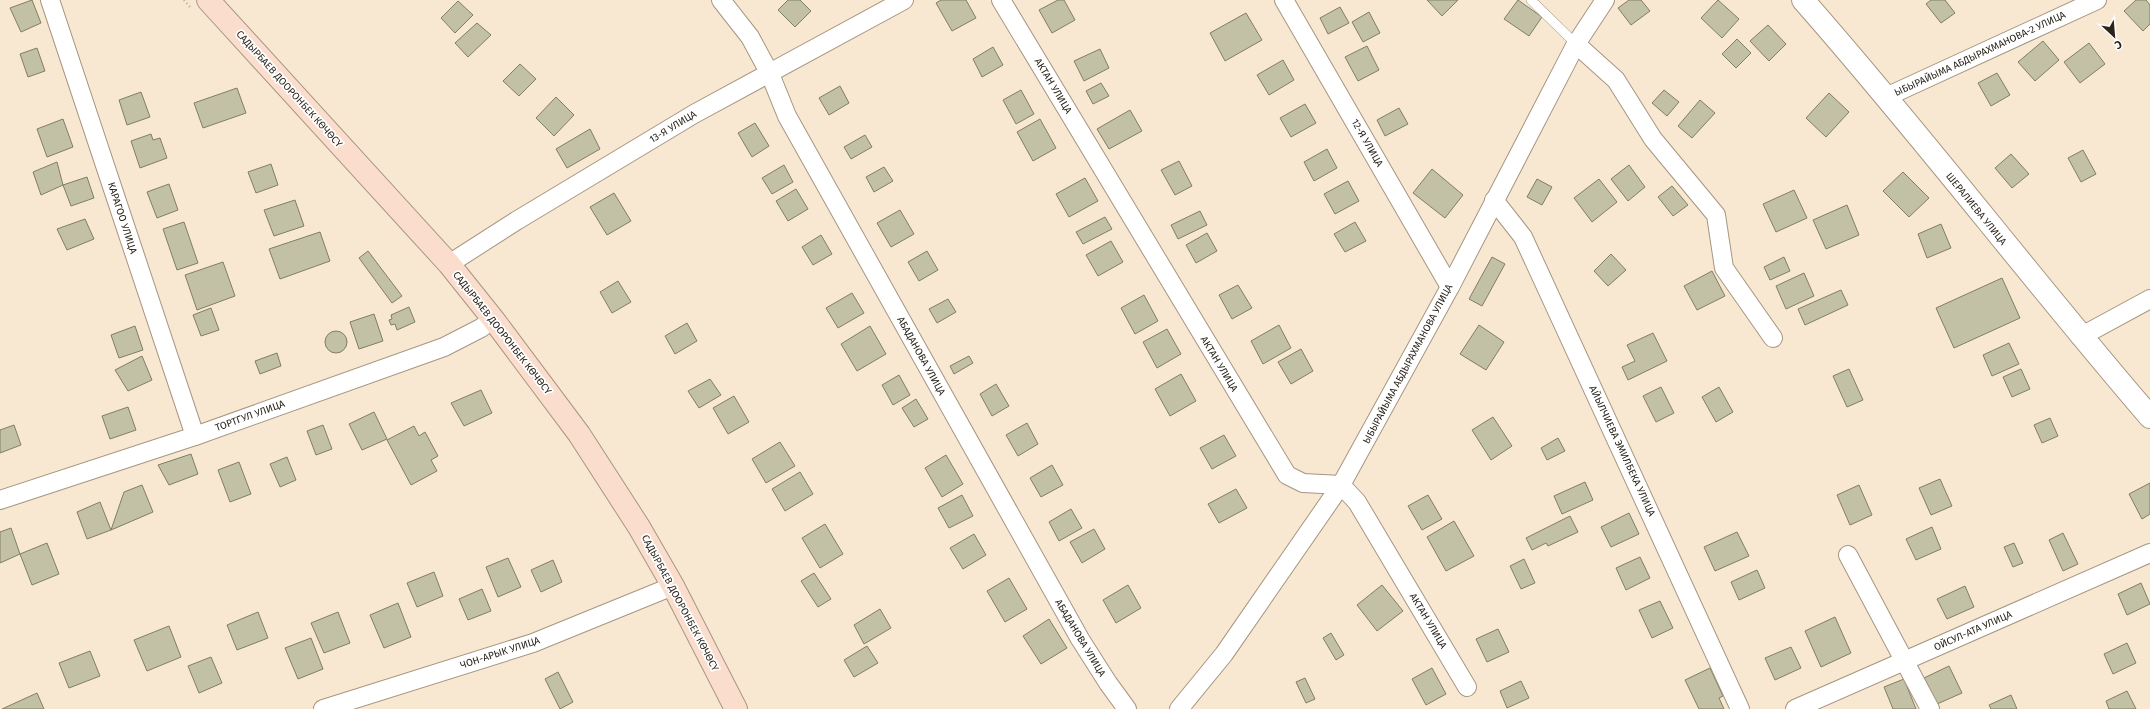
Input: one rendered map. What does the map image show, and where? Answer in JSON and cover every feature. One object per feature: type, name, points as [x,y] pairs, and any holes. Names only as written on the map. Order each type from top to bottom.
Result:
[{"type":"main road","name":"САДЫРБАЕВ ДООРОНБЕК КӨЧӨСҮ","points":[[214,2],[449,264],[493,319],[579,434],[639,527],[673,586],[736,709]]},
{"type":"street","name":"КАРАГОО УЛИЦА","points":[[50,0],[195,436]]},
{"type":"street","name":"АБАДАНОВА УЛИЦА","points":[[721,0],[750,37],[770,74],[787,116],[1080,639],[1108,684],[1127,709]]},
{"type":"street","name":"13-Я УЛИЦА","points":[[449,264],[516,221],[694,114],[904,0]]},
{"type":"street","name":"АКТАН УЛИЦА","points":[[1001,0],[1287,475],[1304,483],[1341,485],[1357,502],[1467,686]]},
{"type":"street","name":"12-Я УЛИЦА","points":[[1284,0],[1450,287]]},
{"type":"street","name":"ЫБЫРАЙЫМА АБДЫРАХМАНОВА УЛИЦА","points":[[1179,709],[1224,654],[1341,485],[1450,287],[1576,44],[1605,0]]},
{"type":"street","name":"ШЕРАЛИЕВА УЛИЦА","points":[[1804,0],[1886,97],[2080,337],[2150,417]]},
{"type":"street","name":"ЫБЫРАЙЫМА АБДЫРАХМАНОВА-2 УЛИЦА","points":[[1886,97],[2097,0]]},
{"type":"street","points":[[1576,44],[1616,80],[1653,139],[1716,216],[1724,268],[1774,338]]},
{"type":"street","name":"АЙЫЛЧИЕВА ЭМИЛБЕКА УЛИЦА","points":[[1494,200],[1523,237],[1740,709]]},
{"type":"street","points":[[2080,337],[2150,299]]},
{"type":"street","name":"ТОРТГУЛ УЛИЦА","points":[[0,500],[195,436],[444,347],[481,328],[493,319]]},
{"type":"street","name":"ОЙСУЛ-АТА УЛИЦА","points":[[1795,709],[2150,552]]},
{"type":"street","points":[[1848,555],[1930,709]]},
{"type":"street","name":"ЧОН-АРЫК УЛИЦА","points":[[323,709],[348,706],[533,643],[673,586]]},
{"type":"lane","points":[[1531,0],[1576,44]]},
{"type":"building","points":[[32,0],[41,23],[21,32],[10,8]]},
{"type":"building","points":[[788,0],[800,0],[811,11],[795,27],[778,10]]},
{"type":"building","points":[[941,0],[966,0],[976,18],[952,31],[936,3]]},
{"type":"building","points":[[1058,0],[1064,0],[1075,20],[1052,33],[1039,10]]},
{"type":"building","points":[[1427,0],[1458,0],[1442,16]]},
{"type":"building","points":[[1518,0],[1542,17],[1529,36],[1504,19]]},
{"type":"building","points":[[1629,0],[1641,0],[1650,11],[1631,25],[1618,8]]},
{"type":"building","points":[[1718,0],[1739,19],[1722,38],[1701,18]]},
{"type":"building","points":[[1931,0],[1945,0],[1955,13],[1941,23],[1926,4]]},
{"type":"building","points":[[2136,0],[2146,0],[2150,5],[2150,24],[2143,31],[2124,11]]},
{"type":"building","points":[[458,1],[473,15],[455,33],[441,18]]},
{"type":"building","points":[[1340,7],[1349,23],[1328,34],[1320,18]]},
{"type":"building","points":[[1369,12],[1380,33],[1363,42],[1352,22]]},
{"type":"building","points":[[1246,13],[1262,40],[1225,61],[1210,33]]},
{"type":"building","points":[[477,23],[491,35],[468,57],[455,43]]},
{"type":"building","points":[[1768,25],[1786,44],[1769,61],[1750,41]]},
{"type":"building","points":[[1737,39],[1751,53],[1736,68],[1722,54]]},
{"type":"building","points":[[2043,41],[2059,60],[2035,81],[2018,62]]},
{"type":"building","points":[[2089,43],[2105,64],[2080,83],[2064,62]]},
{"type":"building","points":[[1367,46],[1379,70],[1358,81],[1345,57]]},
{"type":"building","points":[[993,47],[1003,65],[982,77],[973,59]]},
{"type":"building","points":[[37,48],[45,71],[28,77],[20,54]]},
{"type":"building","points":[[1100,49],[1109,68],[1084,81],[1074,61]]},
{"type":"building","points":[[1283,60],[1294,80],[1269,95],[1257,75]]},
{"type":"building","points":[[520,64],[536,79],[519,96],[503,81]]},
{"type":"building","points":[[1997,73],[2010,95],[1991,106],[1978,83]]},
{"type":"building","points":[[1101,83],[1109,96],[1093,104],[1086,91]]},
{"type":"building","points":[[840,86],[849,103],[829,115],[819,98]]},
{"type":"building","points":[[237,88],[246,113],[203,128],[194,103]]},
{"type":"building","points":[[1021,90],[1034,114],[1016,124],[1003,100]]},
{"type":"building","points":[[1664,90],[1679,102],[1667,116],[1652,103]]},
{"type":"building","points":[[141,92],[150,117],[127,125],[119,100]]},
{"type":"building","points":[[1829,93],[1849,112],[1826,137],[1806,118]]},
{"type":"building","points":[[556,97],[574,115],[554,136],[536,118]]},
{"type":"building","points":[[1700,100],[1715,113],[1692,138],[1678,126]]},
{"type":"building","points":[[1305,104],[1316,123],[1291,137],[1280,118]]},
{"type":"building","points":[[1399,108],[1408,124],[1385,136],[1377,120]]},
{"type":"building","points":[[1130,110],[1142,131],[1109,149],[1097,129]]},
{"type":"building","points":[[63,119],[73,147],[47,157],[37,129]]},
{"type":"building","points":[[1040,119],[1056,148],[1033,161],[1017,132]]},
{"type":"building","points":[[755,123],[769,146],[752,157],[738,133]]},
{"type":"building","points":[[590,129],[600,149],[567,168],[556,149]]},
{"type":"building","points":[[151,134],[153,140],[160,138],[167,158],[140,168],[131,141]]},
{"type":"building","points":[[865,135],[872,147],[851,159],[844,147]]},
{"type":"building","points":[[1327,149],[1337,168],[1314,181],[1304,162]]},
{"type":"building","points":[[2083,150],[2096,174],[2081,182],[2068,158]]},
{"type":"building","points":[[2011,154],[2029,174],[2012,188],[1995,168]]},
{"type":"building","points":[[1179,161],[1192,186],[1175,195],[1161,170]]},
{"type":"building","points":[[57,162],[63,185],[41,195],[33,172]]},
{"type":"building","points":[[271,164],[278,185],[256,193],[248,172]]},
{"type":"building","points":[[784,165],[793,182],[772,194],[762,178]]},
{"type":"building","points":[[1629,165],[1645,187],[1628,201],[1611,179]]},
{"type":"building","points":[[884,167],[893,181],[874,192],[866,177]]},
{"type":"building","points":[[1432,169],[1463,195],[1445,218],[1413,193]]},
{"type":"building","points":[[1903,172],[1929,198],[1909,217],[1883,191]]},
{"type":"building","points":[[87,177],[94,198],[71,206],[63,185]]},
{"type":"building","points":[[1085,178],[1098,201],[1069,217],[1056,194]]},
{"type":"building","points":[[1537,179],[1552,187],[1542,205],[1527,197]]},
{"type":"building","points":[[1599,179],[1617,202],[1592,222],[1574,198]]},
{"type":"building","points":[[1348,181],[1359,201],[1335,214],[1324,194]]},
{"type":"building","points":[[169,184],[178,210],[157,218],[147,192]]},
{"type":"building","points":[[1672,186],[1688,205],[1673,216],[1658,197]]},
{"type":"building","points":[[796,189],[808,209],[788,221],[776,201]]},
{"type":"building","points":[[1794,190],[1807,218],[1776,232],[1763,204]]},
{"type":"building","points":[[614,193],[631,221],[607,235],[590,207]]},
{"type":"building","points":[[295,200],[304,226],[274,236],[264,210]]},
{"type":"building","points":[[1847,205],[1859,235],[1826,249],[1813,220]]},
{"type":"building","points":[[900,210],[914,234],[891,247],[877,223]]},
{"type":"building","points":[[1200,211],[1207,225],[1178,239],[1171,225]]},
{"type":"building","points":[[1105,217],[1112,229],[1083,244],[1076,232]]},
{"type":"building","points":[[85,219],[94,239],[67,250],[57,229]]},
{"type":"building","points":[[184,222],[198,263],[177,270],[163,229]]},
{"type":"building","points":[[1355,222],[1366,241],[1345,252],[1334,234]]},
{"type":"building","points":[[1941,224],[1951,248],[1927,258],[1918,234]]},
{"type":"building","points":[[320,232],[330,261],[280,279],[269,249]]},
{"type":"building","points":[[1207,233],[1217,251],[1196,263],[1186,245]]},
{"type":"building","points":[[821,235],[832,254],[813,265],[802,247]]},
{"type":"building","points":[[1111,241],[1123,262],[1098,276],[1086,255]]},
{"type":"building","points":[[368,251],[402,296],[392,303],[359,258]]},
{"type":"building","points":[[927,251],[938,270],[919,281],[908,262]]},
{"type":"building","points":[[1611,254],[1626,270],[1608,286],[1594,271]]},
{"type":"building","points":[[1492,257],[1505,264],[1482,306],[1469,299]]},
{"type":"building","points":[[1784,257],[1790,271],[1770,280],[1764,267]]},
{"type":"building","points":[[223,262],[235,296],[197,310],[185,275]]},
{"type":"building","points":[[1712,271],[1725,296],[1697,310],[1684,286]]},
{"type":"building","points":[[1804,273],[1814,296],[1786,309],[1776,286]]},
{"type":"building","points":[[2002,278],[2020,318],[1954,348],[1936,308]]},
{"type":"building","points":[[618,281],[631,302],[612,313],[600,292]]},
{"type":"building","points":[[1238,285],[1252,308],[1232,319],[1219,295]]},
{"type":"building","points":[[1841,290],[1848,305],[1805,325],[1798,309]]},
{"type":"building","points":[[852,293],[864,313],[838,328],[826,308]]},
{"type":"building","points":[[1144,295],[1158,321],[1135,334],[1121,308]]},
{"type":"building","points":[[948,299],[956,312],[937,323],[929,309]]},
{"type":"building","points":[[409,307],[415,322],[397,330],[395,324],[391,325],[389,320],[392,319],[391,315]]},
{"type":"building","points":[[211,308],[219,330],[201,336],[193,315]]},
{"type":"building","points":[[374,314],[383,341],[359,349],[350,322]]},
{"type":"building","points":[[687,323],[697,341],[675,354],[665,336]]},
{"type":"building","points":[[1279,325],[1291,348],[1263,364],[1251,341]]},
{"type":"building","points":[[1479,325],[1504,342],[1486,370],[1460,354]]},
{"type":"building","points":[[135,326],[143,350],[119,358],[111,335]]},
{"type":"building","points":[[870,326],[886,354],[857,371],[841,344]]},
{"type":"building","points":[[1167,329],[1181,354],[1157,368],[1143,342]]},
{"type":"building","points":[[332,331],[340,331],[347,338],[347,346],[340,353],[332,353],[325,346],[325,338]]},
{"type":"building","points":[[1653,333],[1667,361],[1628,380],[1622,367],[1635,361],[1627,345]]},
{"type":"building","points":[[2009,343],[2019,364],[1992,376],[1983,355]]},
{"type":"building","points":[[1301,349],[1313,371],[1291,384],[1278,362]]},
{"type":"building","points":[[277,353],[281,366],[260,374],[255,361]]},
{"type":"building","points":[[142,356],[152,380],[128,391],[115,370]]},
{"type":"building","points":[[969,356],[973,363],[954,374],[950,366]]},
{"type":"building","points":[[1849,369],[1863,400],[1847,407],[1833,376]]},
{"type":"building","points":[[2021,369],[2030,389],[2012,397],[2003,377]]},
{"type":"building","points":[[1181,374],[1196,401],[1170,416],[1155,389]]},
{"type":"building","points":[[899,375],[910,395],[893,405],[882,385]]},
{"type":"building","points":[[710,379],[721,395],[699,408],[688,391]]},
{"type":"building","points":[[996,384],[1009,406],[992,416],[980,394]]},
{"type":"building","points":[[1661,387],[1674,413],[1656,422],[1643,396]]},
{"type":"building","points":[[1719,387],[1733,412],[1716,422],[1702,397]]},
{"type":"building","points":[[481,390],[492,413],[464,426],[451,403]]},
{"type":"building","points":[[734,396],[749,422],[728,434],[713,408]]},
{"type":"building","points":[[916,399],[928,419],[914,427],[902,408]]},
{"type":"building","points":[[128,407],[136,430],[110,439],[102,416]]},
{"type":"building","points":[[374,412],[387,439],[362,450],[349,424]]},
{"type":"building","points":[[1493,417],[1512,446],[1491,460],[1472,430]]},
{"type":"building","points":[[2050,418],[2058,436],[2042,443],[2034,425]]},
{"type":"building","points":[[1027,423],[1038,444],[1018,456],[1006,435]]},
{"type":"building","points":[[14,425],[21,445],[0,453],[0,430]]},
{"type":"building","points":[[323,425],[332,449],[316,455],[307,431]]},
{"type":"building","points":[[414,426],[419,436],[425,432],[438,456],[431,460],[437,471],[411,485],[387,440]]},
{"type":"building","points":[[1224,435],[1236,456],[1212,469],[1200,448]]},
{"type":"building","points":[[1558,438],[1565,451],[1547,460],[1541,448]]},
{"type":"building","points":[[780,442],[795,466],[766,483],[752,459]]},
{"type":"building","points":[[191,454],[198,474],[169,485],[158,465]]},
{"type":"building","points":[[946,455],[963,484],[942,497],[925,468]]},
{"type":"building","points":[[287,457],[296,480],[280,487],[270,464]]},
{"type":"building","points":[[239,462],[251,494],[230,502],[218,470]]},
{"type":"building","points":[[1052,465],[1063,485],[1041,497],[1030,478]]},
{"type":"building","points":[[800,472],[813,494],[785,511],[772,489]]},
{"type":"building","points":[[1940,479],[1952,506],[1931,515],[1919,488]]},
{"type":"building","points":[[1585,482],[1593,500],[1562,514],[1554,496]]},
{"type":"building","points":[[2150,483],[2150,514],[2142,519],[2129,494]]},
{"type":"building","points":[[142,485],[153,512],[111,530],[124,492]]},
{"type":"building","points":[[1859,485],[1872,515],[1850,525],[1837,495]]},
{"type":"building","points":[[1236,489],[1247,508],[1219,523],[1208,504]]},
{"type":"building","points":[[962,495],[973,516],[949,528],[938,508]]},
{"type":"building","points":[[1428,495],[1442,519],[1422,530],[1408,506]]},
{"type":"building","points":[[100,502],[111,530],[87,539],[77,512]]},
{"type":"building","points":[[1071,509],[1082,528],[1059,541],[1049,522]]},
{"type":"building","points":[[1629,513],[1639,534],[1611,547],[1601,527]]},
{"type":"building","points":[[1570,516],[1578,532],[1548,546],[1546,543],[1532,550],[1526,538]]},
{"type":"building","points":[[1454,521],[1474,556],[1446,571],[1427,537]]},
{"type":"building","points":[[825,524],[843,554],[820,568],[802,538]]},
{"type":"building","points":[[1932,527],[1941,549],[1916,560],[1906,539]]},
{"type":"building","points":[[11,528],[20,554],[0,563],[0,532]]},
{"type":"building","points":[[1094,529],[1105,549],[1082,563],[1070,542]]},
{"type":"building","points":[[1737,532],[1749,556],[1715,571],[1704,547]]},
{"type":"building","points":[[2063,533],[2078,564],[2063,571],[2049,540]]},
{"type":"building","points":[[974,534],[986,555],[963,569],[950,548]]},
{"type":"building","points":[[47,543],[59,574],[32,585],[20,554]]},
{"type":"building","points":[[2014,543],[2023,563],[2013,567],[2004,547]]},
{"type":"building","points":[[1640,557],[1650,578],[1626,590],[1616,568]]},
{"type":"building","points":[[508,558],[521,587],[498,597],[486,567]]},
{"type":"building","points":[[1524,559],[1535,583],[1521,589],[1510,566]]},
{"type":"building","points":[[553,560],[562,582],[541,592],[531,570]]},
{"type":"building","points":[[1757,570],[1765,588],[1739,600],[1731,582]]},
{"type":"building","points":[[434,572],[443,596],[417,607],[407,583]]},
{"type":"building","points":[[814,573],[831,599],[818,607],[801,581]]},
{"type":"building","points":[[1009,578],[1027,609],[1005,622],[987,591]]},
{"type":"building","points":[[2141,583],[2150,604],[2127,615],[2118,594]]},
{"type":"building","points":[[1128,585],[1141,608],[1116,623],[1103,600]]},
{"type":"building","points":[[1382,585],[1403,611],[1377,631],[1357,605]]},
{"type":"building","points":[[1965,586],[1974,607],[1947,619],[1937,599]]},
{"type":"building","points":[[482,589],[491,611],[468,620],[459,599]]},
{"type":"building","points":[[1660,601],[1673,628],[1652,638],[1639,610]]},
{"type":"building","points":[[398,603],[411,637],[384,648],[370,615]]},
{"type":"building","points":[[880,609],[891,628],[864,644],[854,625]]},
{"type":"building","points":[[258,612],[268,638],[237,650],[227,625]]},
{"type":"building","points":[[338,612],[350,643],[324,653],[311,623]]},
{"type":"building","points":[[1835,617],[1851,653],[1821,667],[1805,631]]},
{"type":"building","points":[[1049,619],[1067,648],[1041,664],[1023,636]]},
{"type":"building","points":[[169,626],[181,657],[147,671],[134,640]]},
{"type":"building","points":[[1498,629],[1509,652],[1487,662],[1476,639]]},
{"type":"building","points":[[1331,633],[1344,655],[1336,660],[1323,638]]},
{"type":"building","points":[[311,638],[323,669],[298,679],[285,648]]},
{"type":"building","points":[[2127,643],[2136,663],[2113,674],[2104,654]]},
{"type":"building","points":[[867,646],[878,663],[854,677],[844,660]]},
{"type":"building","points":[[1791,647],[1801,668],[1775,680],[1765,658]]},
{"type":"building","points":[[90,651],[100,676],[69,688],[59,663]]},
{"type":"building","points":[[211,657],[222,683],[199,693],[188,666]]},
{"type":"building","points":[[1949,666],[1962,693],[1937,704],[1924,678]]},
{"type":"building","points":[[1432,668],[1446,694],[1426,705],[1412,679]]},
{"type":"building","points":[[1710,668],[1723,696],[1719,698],[1724,709],[1699,709],[1685,680]]},
{"type":"building","points":[[558,672],[573,702],[560,709],[545,679]]},
{"type":"building","points":[[1305,678],[1315,699],[1306,703],[1296,682]]},
{"type":"building","points":[[1904,679],[1916,709],[1893,709],[1884,687]]},
{"type":"building","points":[[1521,681],[1529,698],[1507,708],[1500,691]]},
{"type":"building","points":[[2127,691],[2136,709],[2109,709],[2106,701]]},
{"type":"building","points":[[37,693],[44,709],[2,709]]},
{"type":"building","points":[[2011,695],[2017,709],[1991,709],[1989,705]]}]
